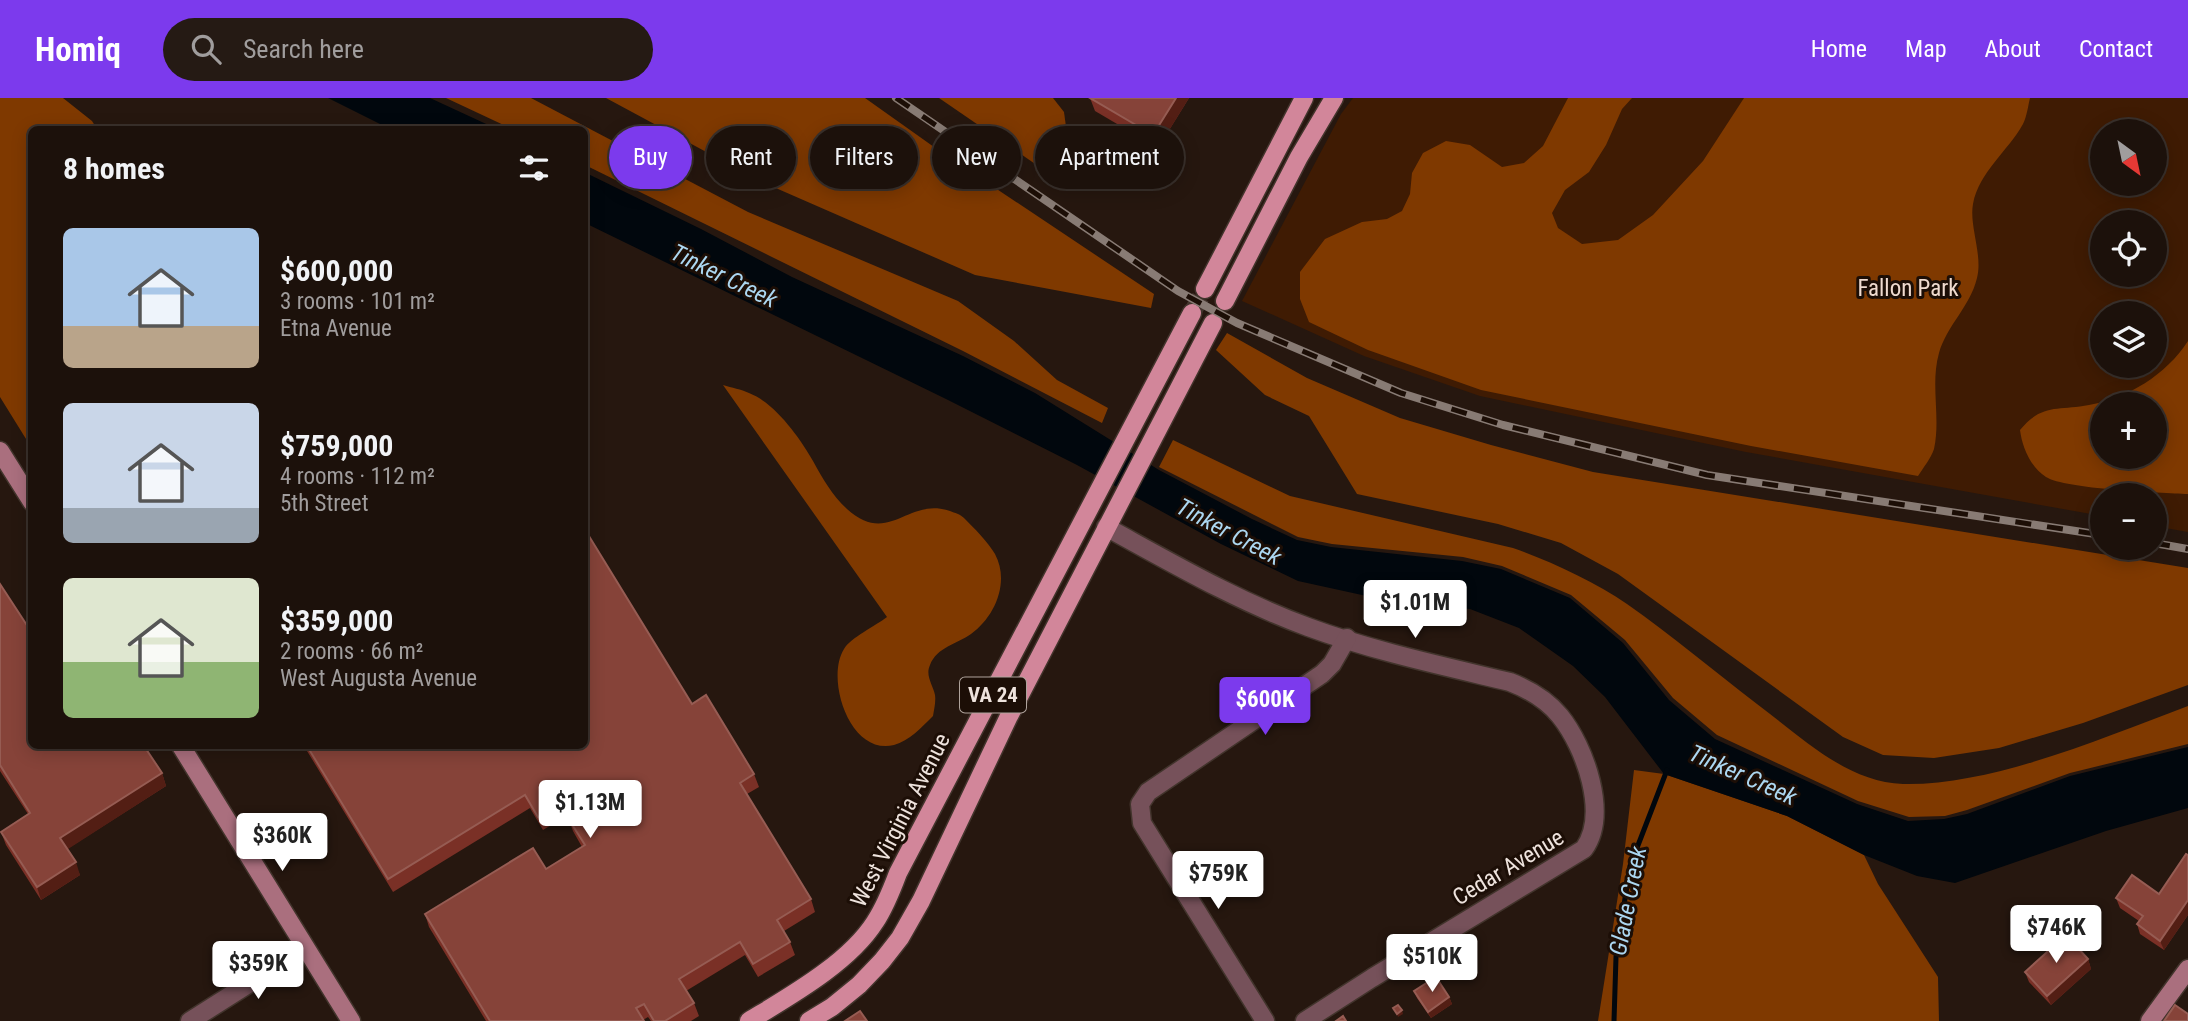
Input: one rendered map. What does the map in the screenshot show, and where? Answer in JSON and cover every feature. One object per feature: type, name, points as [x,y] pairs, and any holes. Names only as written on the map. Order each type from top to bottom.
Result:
[{"type":"main road","points":[[1205,289],[1304,98]]},
{"type":"main road","points":[[1225,301],[1299,157],[1334,98]]},
{"type":"main road","name":"West Virginia Avenue","points":[[749,1021],[819,977],[875,923],[898,873],[1192,313]]},
{"type":"main road","name":"VA 24","points":[[809,1021],[859,985],[900,938],[921,901],[1009,716],[1213,323]]},
{"type":"street","points":[[0,451],[28,496]]},
{"type":"street","points":[[1110,520],[1209,584],[1310,628],[1347,638],[1332,664],[1322,674],[1148,792],[1140,804],[1139,815],[1155,845],[1265,1021]]},
{"type":"street","name":"Cedar Avenue","points":[[1305,1021],[1429,942],[1576,855],[1590,840],[1593,831],[1594,806],[1584,758],[1558,714],[1540,698],[1510,682],[1406,657],[1347,638]]},
{"type":"street","points":[[183,749],[351,1021]]},
{"type":"street","points":[[190,1021],[305,948]]},
{"type":"street","points":[[2150,1021],[2188,969]]},
{"type":"green space","points":[[0,98],[63,98],[95,126],[28,126],[28,442],[0,397]]},
{"type":"green space","points":[[446,98],[531,98],[584,126],[506,126]]},
{"type":"green space","points":[[606,98],[865,98],[904,126],[810,126],[810,189],[918,189],[918,136],[932,146],[932,189],[997,189],[1154,294],[1151,308],[975,275],[778,189],[796,189],[796,126],[706,126],[706,152],[692,144],[692,126],[658,126]]},
{"type":"green space","points":[[939,98],[1053,98],[1064,112],[1066,126],[1035,126],[1035,164],[1021,154],[1021,126],[980,126]]},
{"type":"green space","name":"Fallon Park","points":[[1353,98],[2188,98],[2188,532],[2167,528],[2167,483],[2090,483],[2090,514],[1746,452],[1480,396],[1364,356],[1242,301],[1341,114]]},
{"type":"green space","points":[[1568,98],[1632,98],[1622,109],[1606,145],[1589,172],[1565,190],[1552,213],[1558,228],[1582,244],[1618,240],[1653,215],[1703,161],[1744,98],[2030,98],[2023,124],[1976,192],[1972,213],[1978,260],[1977,278],[1939,353],[1935,377],[1934,449],[1918,476],[1751,446],[1481,390],[1368,350],[1309,322],[1300,299],[1300,272],[1325,239],[1362,222],[1387,219],[1402,211],[1410,194],[1412,173],[1423,153],[1446,141],[1470,145],[1502,167],[1524,163],[1543,146]]},
{"type":"green space","points":[[588,128],[609,139],[609,177],[588,166]]},
{"type":"green space","points":[[692,183],[748,212],[958,301],[1014,341],[1057,380],[1108,408],[1102,423],[963,351],[634,189],[692,189]]},
{"type":"green space","points":[[1227,333],[1307,378],[1400,418],[1593,472],[2090,552],[2090,560],[2138,560],[2188,568],[2188,685],[2083,723],[1999,748],[1934,758],[1883,755],[1843,737],[1618,574],[1561,543],[1498,524],[1357,494],[1309,416],[1265,395],[1216,350]]},
{"type":"green space","points":[[2188,341],[2188,494],[2167,493],[2167,483],[2090,483],[2090,487],[2072,485],[2046,477],[2035,468],[2025,449],[2020,430],[2028,421],[2043,412],[2090,405],[2090,469],[2167,469],[2167,392],[2130,392],[2152,378],[2167,378],[2169,364]]},
{"type":"green space","points":[[723,385],[759,398],[777,413],[801,442],[837,498],[862,519],[875,523],[887,522],[922,510],[935,508],[950,511],[964,518],[995,554],[1001,576],[998,598],[993,609],[980,627],[942,650],[933,659],[928,673],[935,695],[933,716],[900,743],[878,745],[865,739],[845,712],[838,678],[839,662],[847,645],[887,617]]},
{"type":"green space","points":[[1173,440],[1290,496],[1513,548],[1572,573],[1601,588],[1643,616],[1825,755],[1862,775],[1882,781],[1903,784],[1937,782],[2010,768],[2085,745],[2188,706],[2188,744],[2070,773],[1945,816],[1909,817],[1858,801],[1717,735],[1673,698],[1625,640],[1571,595],[1502,566],[1463,557],[1332,544],[1298,537],[1159,467]]},
{"type":"green space","points":[[1634,770],[1664,774],[1787,816],[1864,855],[1878,884],[1938,977],[1939,1021],[1598,1021],[1623,864]]},
{"type":"water","points":[[328,98],[430,98],[491,126],[384,126]]},
{"type":"water","name":"Tinker Creek","points":[[588,174],[609,184],[609,189],[619,189],[792,277],[963,356],[1035,393],[1159,470],[1297,540],[1331,547],[1462,561],[1501,569],[1570,598],[1623,643],[1669,700],[1715,739],[1857,804],[1908,821],[1944,819],[1967,814],[2070,776],[2188,747],[2188,808],[2106,831],[1955,883],[1917,876],[1864,855],[1787,816],[1664,774],[1605,697],[1573,666],[1519,628],[1470,609],[1394,602],[1298,581],[1221,544],[1077,465],[588,224]]},
{"type":"building","points":[[1090,98],[1176,98],[1159,126],[1138,126]]},
{"type":"building","points":[[588,535],[692,704],[706,695],[754,774],[740,783],[811,899],[777,920],[790,942],[753,964],[740,942],[679,979],[694,1003],[665,1021],[654,1021],[644,1004],[636,1008],[644,1021],[490,1021],[425,914],[533,848],[546,869],[585,845],[568,818],[600,799],[591,785],[538,817],[525,795],[388,879],[309,749],[588,749]]},
{"type":"building","points":[[0,584],[28,627],[28,749],[146,749],[162,773],[60,838],[76,862],[37,887],[1,832],[30,813],[0,765]]},
{"type":"building","points":[[2186,854],[2188,900],[2160,941],[2137,924],[2143,916],[2116,898],[2132,875],[2159,894]]},
{"type":"building","points":[[2066,935],[2088,959],[2047,996],[2025,972]]},
{"type":"building","points":[[1436,977],[1449,997],[1428,1012],[1414,991]]},
{"type":"building","points":[[1398,1005],[1402,1010],[1397,1014],[1393,1008]]},
{"type":"building","points":[[2175,1005],[2188,1014],[2188,1021],[2164,1021]]},
{"type":"building","points":[[860,1011],[867,1021],[845,1021]]},
{"type":"waterway","name":"Glade Creek","points":[[1614,1021],[1616,957],[1630,866],[1667,770]]},
{"type":"tunnel","points":[[1192,313],[1205,289]]},
{"type":"railway","points":[[896,98],[1178,291],[1237,323],[1401,393],[1503,425],[1707,475],[2090,533]]},
{"type":"railway","points":[[2167,545],[2188,549]]}]
